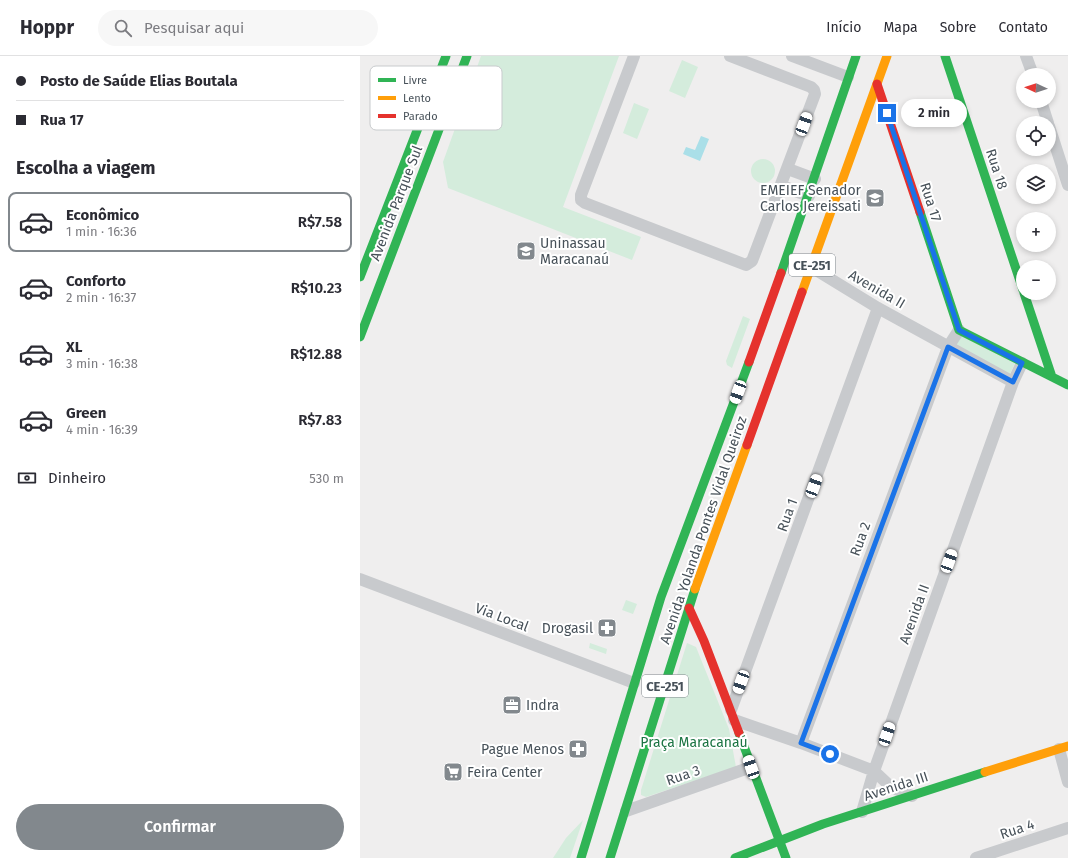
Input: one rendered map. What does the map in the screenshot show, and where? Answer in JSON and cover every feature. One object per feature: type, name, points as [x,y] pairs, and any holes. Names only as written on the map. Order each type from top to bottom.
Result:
[{"type":"street","name":"Avenida Parque Sul","points":[[442,66],[446,56]]},
{"type":"street","name":"Avenida Parque Sul","points":[[463,66],[467,56]]},
{"type":"street","points":[[634,56],[581,195],[581,200],[584,203],[746,265],[752,261],[782,186],[815,94],[811,87],[730,56]]},
{"type":"street","points":[[792,56],[848,77]]},
{"type":"street","name":"Avenida Yolanda Pontes Vidal Queiroz","points":[[581,858],[603,792],[634,683],[662,596],[712,464],[730,436],[856,56]]},
{"type":"street","name":"Avenida Yolanda Pontes Vidal Queiroz","points":[[610,858],[689,608],[747,442],[887,56]]},
{"type":"street","name":"Rua 18","points":[[945,56],[1016,269]]},
{"type":"street","points":[[1026,56],[1030,68]]},
{"type":"street","name":"Rua 17","points":[[877,84],[959,330]]},
{"type":"street","name":"Avenida Parque Sul","points":[[360,277],[417,130]]},
{"type":"street","name":"Avenida Parque Sul","points":[[360,337],[439,130]]},
{"type":"street","points":[[1056,148],[1068,186]]},
{"type":"street","points":[[788,169],[815,179]]},
{"type":"street","points":[[782,186],[809,196]]},
{"type":"street","name":"Avenida II","points":[[811,267],[878,308],[1013,382]]},
{"type":"street","points":[[1026,300],[1052,377]]},
{"type":"street","name":"Rua 1","points":[[732,715],[878,308]]},
{"type":"street","points":[[959,330],[1068,385]]},
{"type":"street","name":"Rua 2","points":[[801,743],[948,347],[959,330]]},
{"type":"street","name":"Avenida II","points":[[862,812],[874,771],[1013,382],[1022,363]]},
{"type":"street","points":[[730,436],[747,442]]},
{"type":"street","points":[[712,464],[736,474]]},
{"type":"street","name":"Via Local","points":[[360,579],[634,683]]},
{"type":"street","points":[[689,608],[732,715],[786,858]]},
{"type":"street","points":[[732,715],[874,771],[891,787],[912,796]]},
{"type":"street","points":[[1063,747],[1068,782]]},
{"type":"street","name":"Avenida III","points":[[735,858],[824,824],[1063,747]]},
{"type":"street","name":"Rua 3","points":[[626,811],[751,767]]},
{"type":"street","name":"Rua 4","points":[[976,858],[1068,828]]},
{"type":"green space","points":[[481,56],[619,56],[563,207],[641,237],[632,260],[448,188],[443,162],[454,130],[502,130],[502,66],[477,66]]},
{"type":"green space","points":[[682,60],[698,67],[685,98],[669,91]]},
{"type":"green space","points":[[634,103],[649,109],[637,139],[623,133]]},
{"type":"green space","points":[[763,159],[771,163],[775,171],[771,179],[763,183],[755,179],[751,171],[755,163]]},
{"type":"green space","points":[[743,316],[750,319],[732,368],[727,365],[726,361]]},
{"type":"green space","points":[[961,335],[1015,363],[1009,376],[955,344]]},
{"type":"green space","points":[[626,600],[637,604],[633,614],[622,610]]},
{"type":"green space","points":[[590,643],[607,649],[606,654],[589,648]]},
{"type":"green space","name":"Praça Maracanaú","points":[[687,643],[696,647],[729,729],[736,767],[646,797],[641,795],[641,790]]},
{"type":"green space","points":[[583,820],[570,858],[553,858],[566,838]]},
{"type":"water","points":[[701,136],[709,139],[700,161],[683,154],[686,147],[695,150]]},
{"type":"traffic: fast","points":[[442,66],[446,56]]},
{"type":"traffic: fast","points":[[463,66],[467,56]]},
{"type":"traffic: fast","points":[[781,273],[856,56]]},
{"type":"traffic: fast","points":[[945,56],[1016,269]]},
{"type":"traffic: fast","points":[[360,277],[417,130]]},
{"type":"traffic: fast","points":[[360,337],[439,130]]},
{"type":"traffic: fast","points":[[920,212],[959,330],[1068,385]]},
{"type":"traffic: fast","points":[[1026,300],[1052,377]]},
{"type":"traffic: fast","points":[[581,858],[661,597],[749,362]]},
{"type":"traffic: fast","points":[[610,858],[695,589]]},
{"type":"traffic: fast","points":[[739,733],[786,858]]},
{"type":"traffic: fast","points":[[735,858],[823,824],[985,772]]},
{"type":"traffic: slow","points":[[802,292],[887,56]]},
{"type":"traffic: slow","points":[[695,589],[747,445]]},
{"type":"traffic: slow","points":[[985,772],[1068,746]]},
{"type":"traffic: jam","points":[[877,84],[920,212]]},
{"type":"traffic: jam","points":[[749,362],[781,273]]},
{"type":"traffic: jam","points":[[747,445],[802,292]]},
{"type":"traffic: jam","points":[[689,608],[704,641],[739,733]]},
{"type":"place","name":"EMEIEF Senador Carlos Jereissati","points":[[875,198]]},
{"type":"place","name":"Uninassau Maracanaú","points":[[526,251]]},
{"type":"place","name":"Drogasil","points":[[607,628]]},
{"type":"place","name":"Indra","points":[[512,705]]},
{"type":"place","name":"Pague Menos","points":[[578,749]]},
{"type":"place","name":"Feira Center","points":[[453,772]]},
{"type":"route","points":[[830,754],[801,743],[948,347],[1013,382],[1022,363],[959,330],[887,113]]}]
